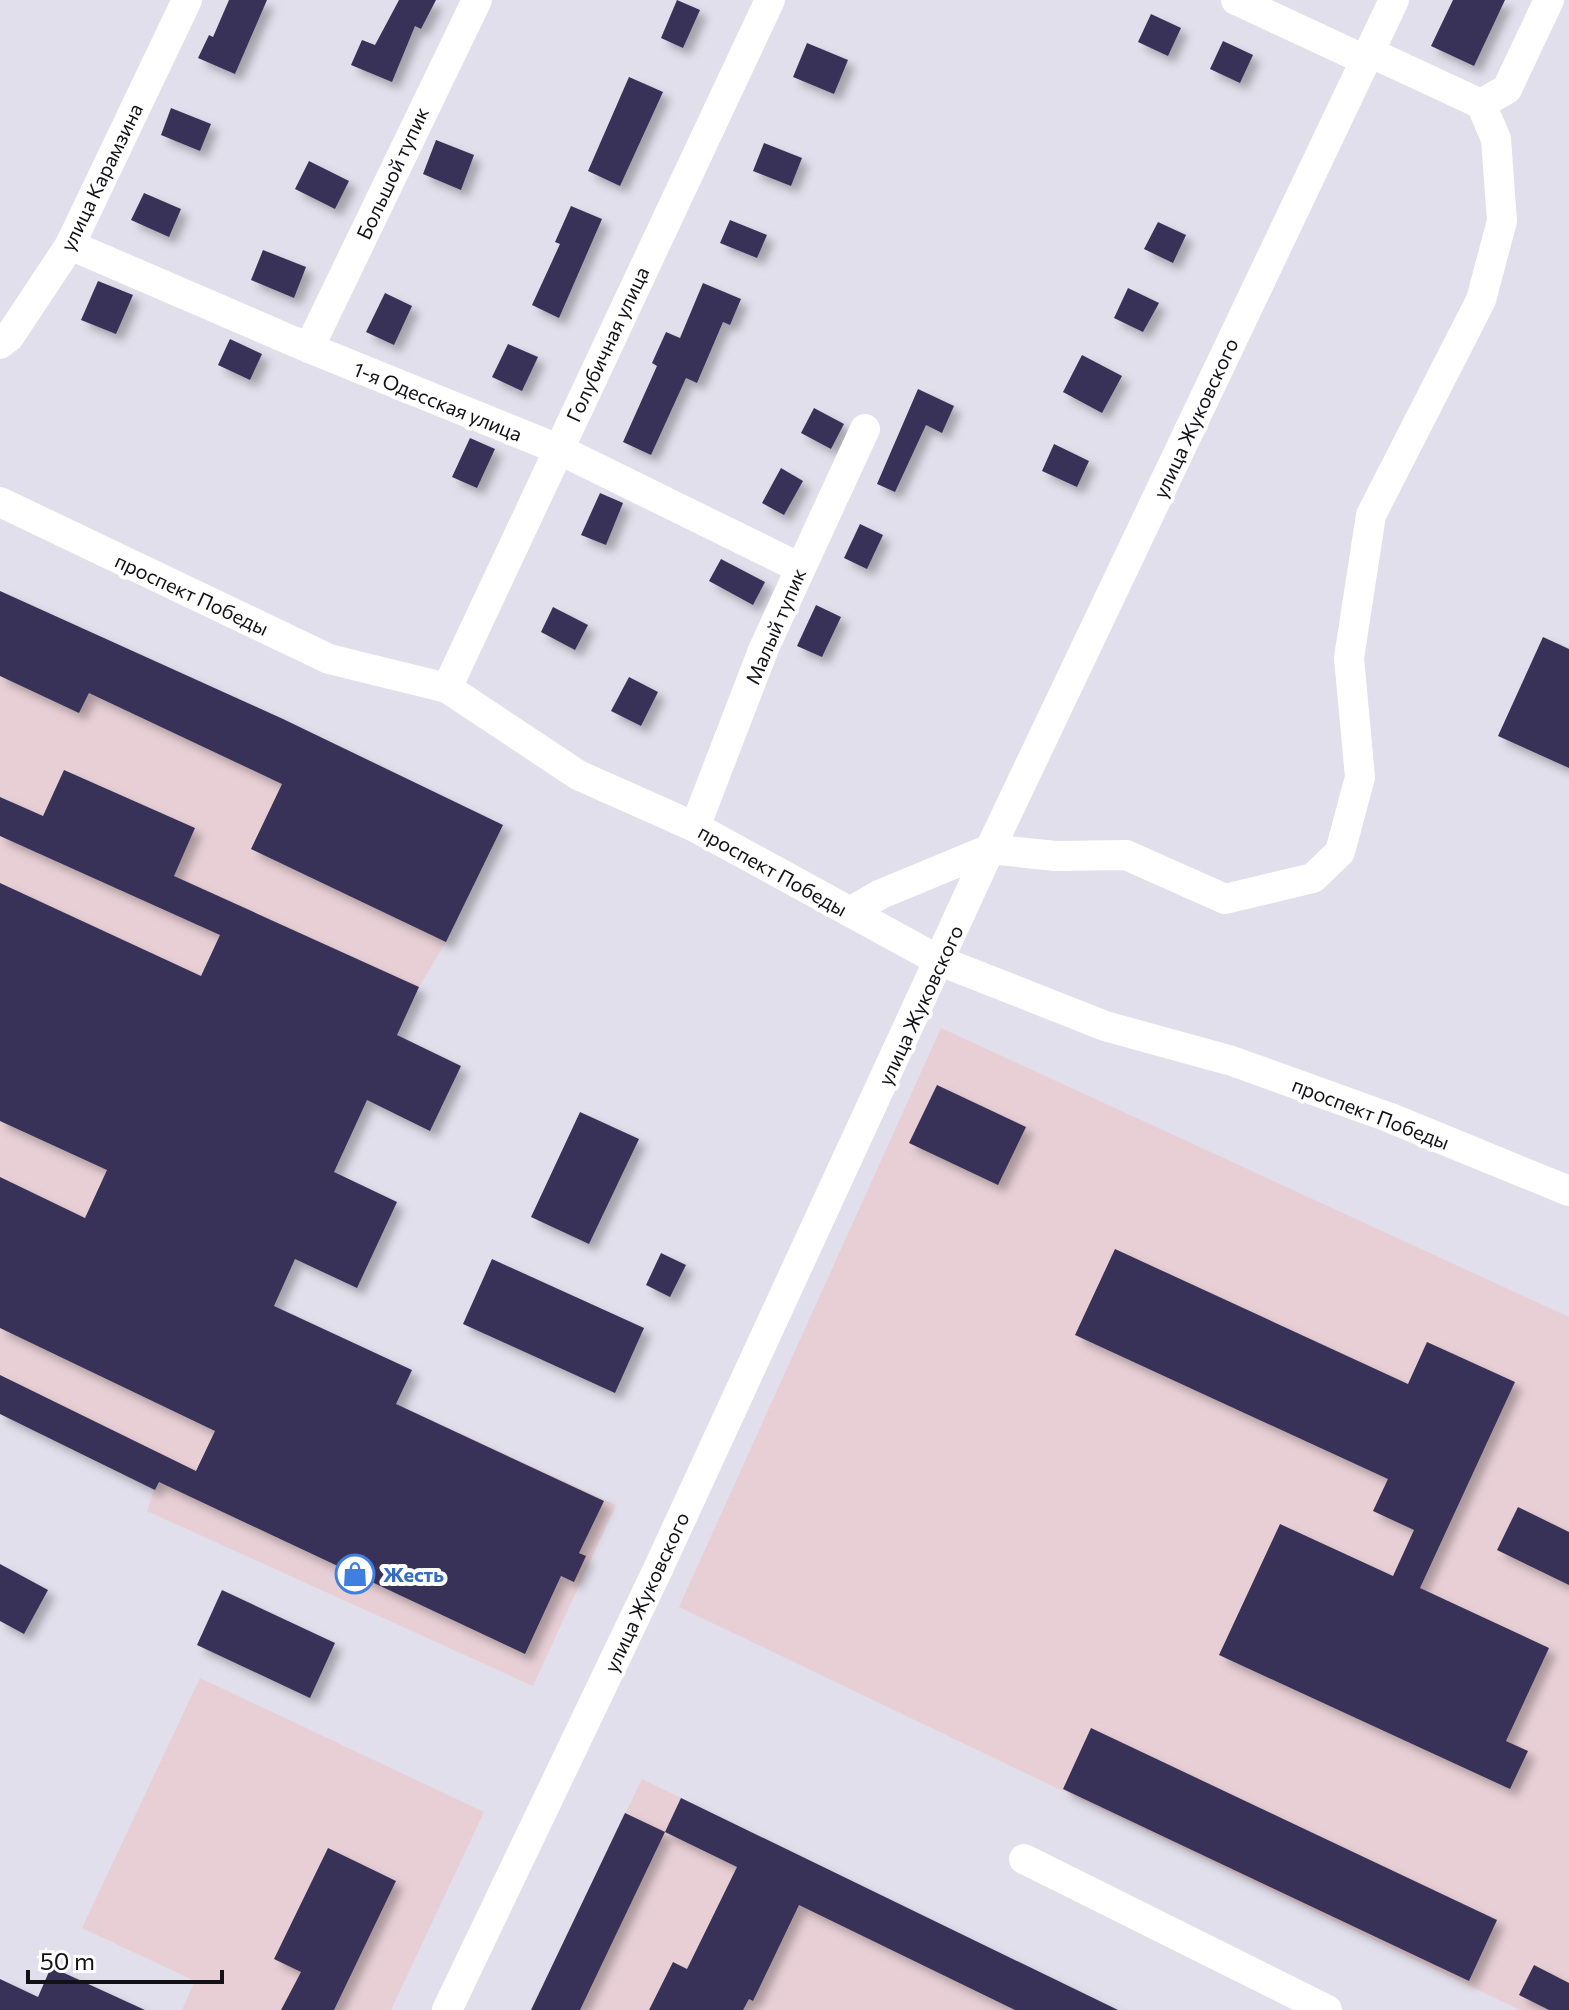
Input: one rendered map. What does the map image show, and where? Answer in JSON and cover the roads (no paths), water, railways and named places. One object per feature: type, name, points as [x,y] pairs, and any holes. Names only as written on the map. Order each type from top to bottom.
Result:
[{"type":"street","name":"улица Карамзина","points":[[0,344],[9,337],[70,245],[187,0]]},
{"type":"street","name":"Большой тупик","points":[[309,348],[477,0]]},
{"type":"street","name":"Голубичная улица","points":[[447,688],[770,0]]},
{"type":"street","points":[[850,912],[881,894],[990,849],[1055,856],[1126,855],[1225,899],[1313,878],[1340,852],[1360,777],[1349,658],[1371,515],[1481,300],[1502,221],[1496,139],[1481,104],[1236,0]]},
{"type":"street","name":"улица Жуковского","points":[[447,2010],[658,1569],[990,849],[1394,0]]},
{"type":"street","points":[[1481,104],[1507,89],[1549,0]]},
{"type":"street","name":"1-я Одесская улица","points":[[70,245],[309,348],[558,449],[800,568]]},
{"type":"street","name":"Малый тупик","points":[[695,827],[764,648],[865,429]]},
{"type":"street","name":"проспект Победы","points":[[0,502],[329,659],[447,688],[578,775],[695,827],[940,961],[1105,1026],[1232,1061],[1388,1117],[1569,1191]]},
{"type":"street","points":[[1024,1859],[1327,2010]]},
{"type":"place","name":"Жесть","points":[[355,1574]]}]
